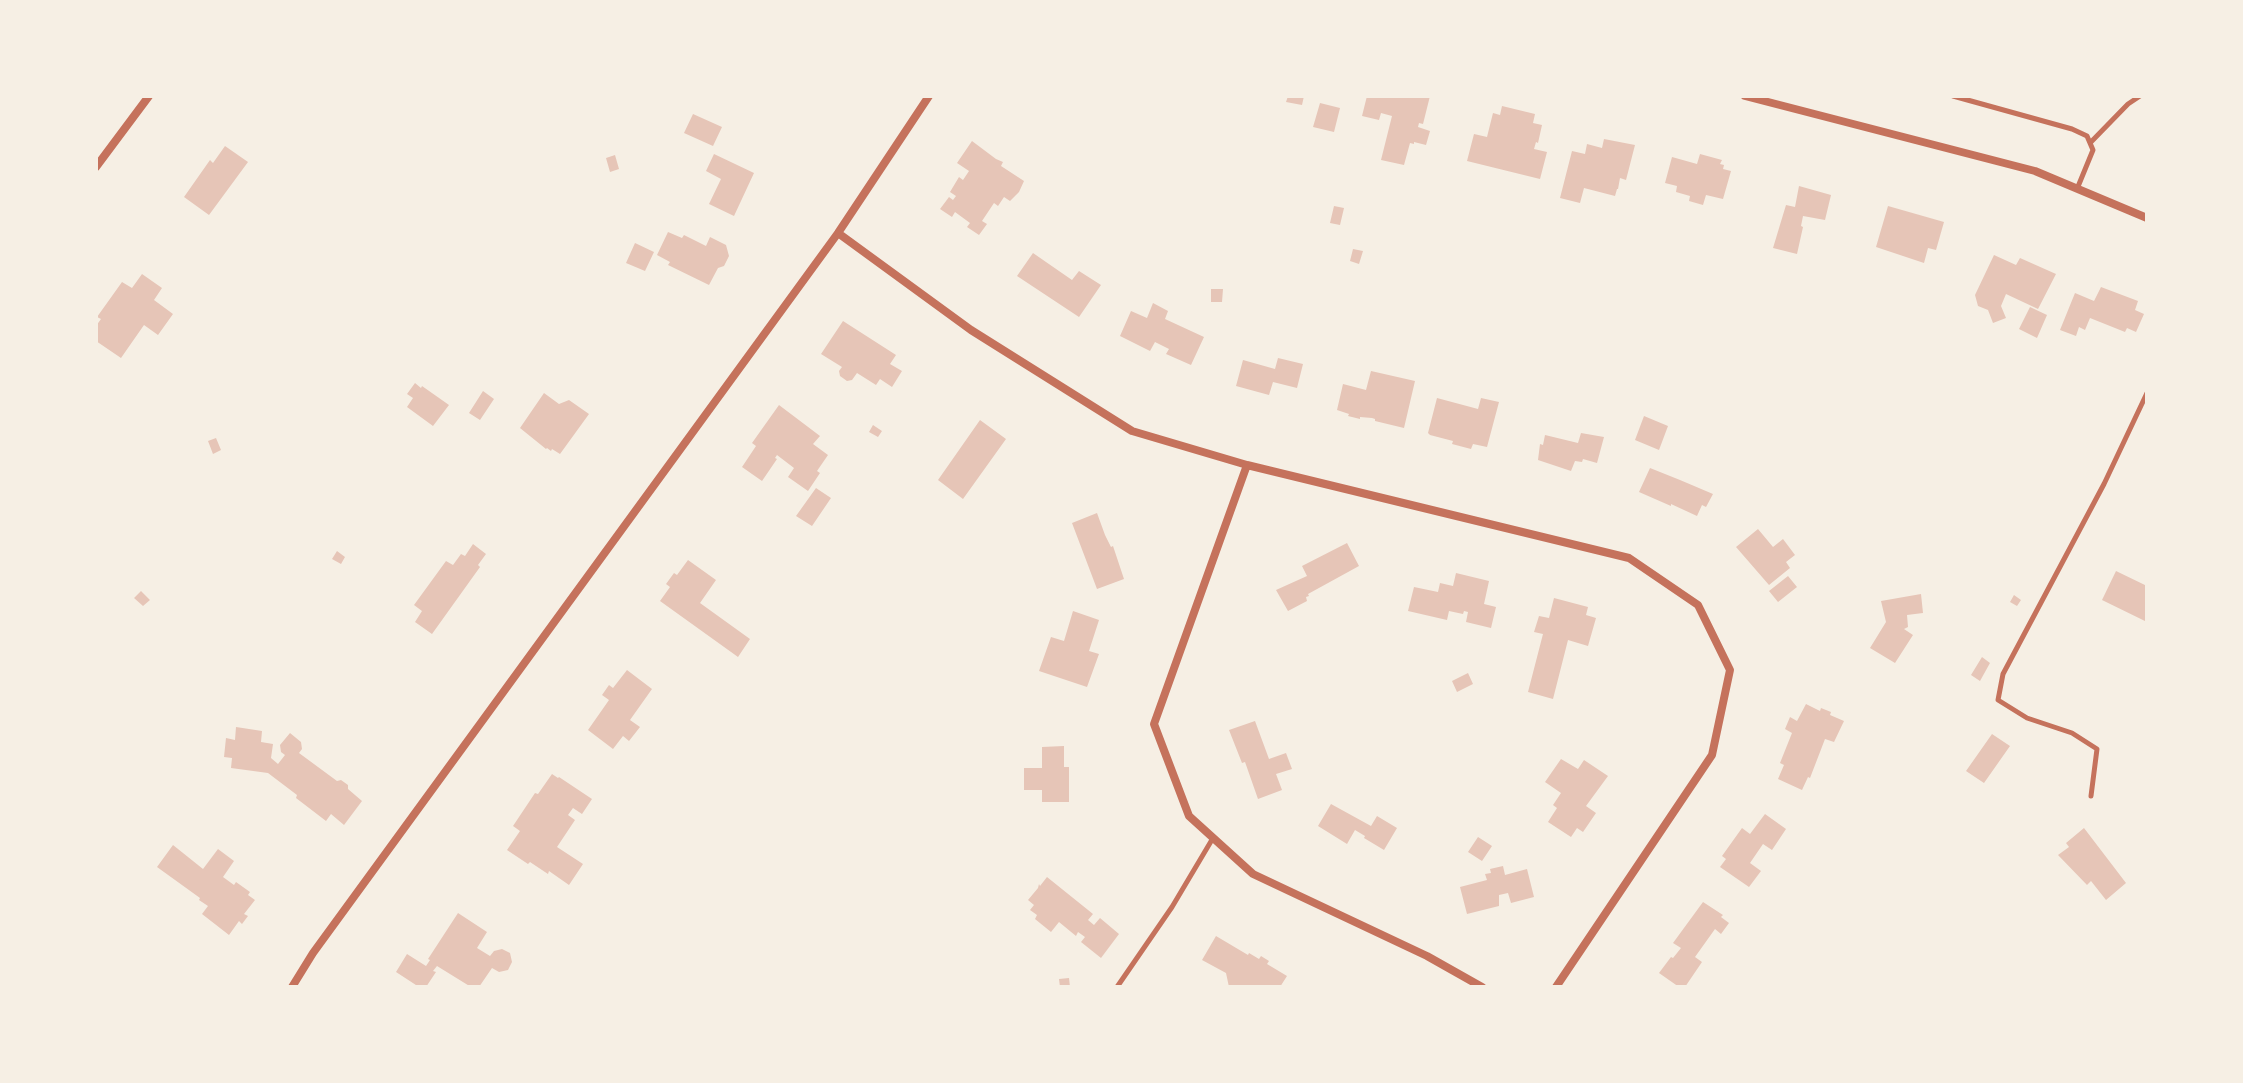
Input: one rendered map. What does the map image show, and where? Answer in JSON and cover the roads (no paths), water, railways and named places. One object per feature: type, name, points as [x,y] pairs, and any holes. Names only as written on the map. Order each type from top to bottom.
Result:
[{"type":"street","points":[[96,167],[149,96]]},
{"type":"street","points":[[292,987],[313,953],[838,233],[929,96]]},
{"type":"street","points":[[1745,96],[2035,171],[2147,218]]},
{"type":"street","points":[[838,233],[971,330],[1132,431],[1247,465],[1629,558],[1698,605],[1730,670],[1712,755],[1556,987]]},
{"type":"street","points":[[1247,465],[1154,724],[1189,816],[1253,874],[1427,956],[1482,987]]},
{"type":"lane","points":[[1953,96],[2072,129],[2087,136],[2093,150],[2077,189]]},
{"type":"lane","points":[[2090,143],[2140,96]]},
{"type":"lane","points":[[2091,796],[2097,749],[2072,733],[2027,718],[1998,700],[2003,674],[2104,484],[2147,393]]},
{"type":"lane","points":[[1117,987],[1172,907],[1213,838]]}]
